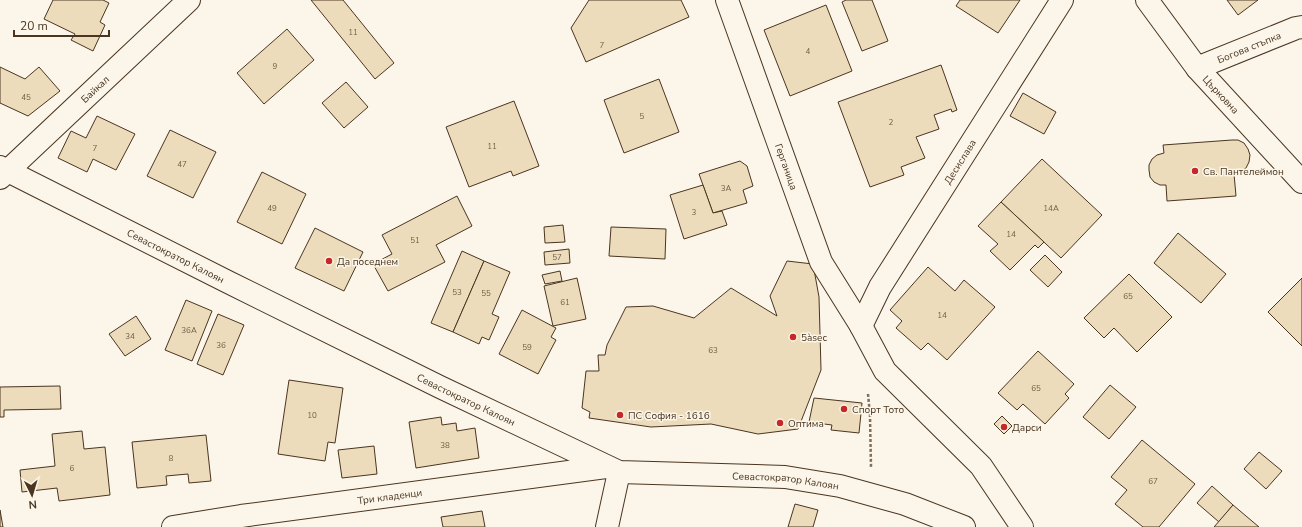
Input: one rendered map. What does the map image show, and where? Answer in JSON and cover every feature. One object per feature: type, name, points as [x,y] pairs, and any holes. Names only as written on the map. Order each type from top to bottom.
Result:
[{"type":"street","name":"Байкал","points":[[3,172],[189,0]]},
{"type":"street","name":"Герганица","points":[[727,0],[821,262],[861,326]]},
{"type":"street","name":"Десислава","points":[[861,326],[880,287],[1062,0]]},
{"type":"street","name":"Църковна","points":[[1147,0],[1197,68],[1302,182]]},
{"type":"street","name":"Богова стъпка","points":[[1197,68],[1300,23]]},
{"type":"street","name":"Севастократор Калоян","points":[[3,172],[613,469],[792,478],[840,486],[906,504],[964,527]]},
{"type":"street","points":[[861,326],[885,371],[981,466],[1022,527]]},
{"type":"street","points":[[607,527],[613,469]]},
{"type":"street","name":"Три кладенци","points":[[173,527],[249,515],[613,469]]},
{"type":"path","points":[[870,415],[871,440]]},
{"type":"building","points":[[53,0],[103,0],[109,3],[100,22],[105,25],[93,51],[71,40],[75,34],[44,19]]},
{"type":"building","points":[[311,0],[343,0],[394,63],[375,79]]},
{"type":"building","points":[[589,0],[681,0],[689,17],[586,62],[571,28]]},
{"type":"building","points":[[846,0],[872,0],[888,41],[862,51],[842,2]]},
{"type":"building","points":[[960,0],[1020,0],[998,33],[956,6]]},
{"type":"building","points":[[1227,0],[1258,0],[1238,15]]},
{"type":"building","points":[[826,5],[852,71],[790,96],[764,30]]},
{"type":"building","points":[[287,29],[314,60],[264,104],[237,73]]},
{"type":"building","points":[[941,65],[957,110],[952,112],[951,109],[934,115],[939,129],[916,137],[925,158],[901,167],[904,175],[870,187],[838,102]]},
{"type":"building","points":[[0,67],[25,79],[39,67],[60,91],[28,116],[0,103]]},
{"type":"building","points":[[659,79],[679,132],[624,153],[604,100]]},
{"type":"building","points":[[346,82],[368,107],[344,128],[322,103]]},
{"type":"building","points":[[1023,93],[1056,112],[1044,134],[1010,116]]},
{"type":"building","points":[[514,101],[539,166],[513,176],[511,171],[469,187],[446,127]]},
{"type":"building","points":[[97,116],[135,134],[116,170],[93,159],[87,172],[58,158],[71,131],[86,138]]},
{"type":"building","points":[[170,130],[216,152],[193,198],[147,176]]},
{"type":"building","name":"Св. Пантелеймон","points":[[1238,140],[1244,143],[1250,155],[1246,168],[1241,172],[1234,174],[1236,196],[1167,201],[1166,185],[1160,185],[1154,182],[1150,177],[1149,165],[1152,159],[1157,155],[1164,153],[1163,145]]},
{"type":"building","points":[[1042,159],[1102,215],[1061,258],[1001,202]]},
{"type":"building","points":[[740,161],[747,166],[753,186],[743,190],[747,203],[713,213],[699,174]]},
{"type":"building","points":[[262,172],[306,194],[282,244],[237,222]]},
{"type":"building","points":[[703,185],[713,213],[722,211],[727,225],[684,239],[670,195]]},
{"type":"building","points":[[457,196],[472,226],[436,245],[445,262],[388,291],[373,264],[392,254],[382,235]]},
{"type":"building","points":[[1001,202],[1044,242],[1038,248],[1035,245],[1010,270],[990,251],[998,244],[978,226]]},
{"type":"building","points":[[563,225],[565,242],[545,243],[544,227]]},
{"type":"building","points":[[611,227],[666,229],[665,259],[609,256]]},
{"type":"building","points":[[315,228],[363,252],[344,291],[295,268]]},
{"type":"building","points":[[1178,233],[1226,274],[1201,303],[1154,263]]},
{"type":"building","points":[[569,249],[570,263],[545,265],[544,252]]},
{"type":"building","points":[[462,251],[484,261],[453,332],[431,323]]},
{"type":"building","points":[[1045,255],[1062,272],[1048,287],[1030,270]]},
{"type":"building","points":[[484,261],[510,272],[492,314],[499,317],[489,340],[482,337],[479,344],[453,332]]},
{"type":"building","points":[[787,261],[813,264],[819,297],[821,370],[798,429],[758,434],[711,424],[651,427],[589,418],[590,412],[582,408],[586,371],[599,371],[598,355],[605,355],[607,345],[626,307],[653,306],[694,318],[731,288],[777,316],[770,296]]},
{"type":"building","points":[[928,267],[955,291],[964,280],[995,307],[947,360],[928,343],[921,350],[896,328],[902,321],[890,310]]},
{"type":"building","points":[[560,271],[562,281],[545,284],[542,275]]},
{"type":"building","points":[[1129,274],[1172,317],[1137,352],[1114,328],[1104,338],[1084,318]]},
{"type":"building","points":[[577,278],[586,319],[553,326],[544,286]]},
{"type":"building","points":[[1302,278],[1302,346],[1268,312]]},
{"type":"building","points":[[186,300],[212,311],[192,361],[165,350]]},
{"type":"building","points":[[522,310],[556,328],[551,337],[556,340],[538,374],[499,354]]},
{"type":"building","points":[[218,314],[244,325],[223,375],[197,364]]},
{"type":"building","points":[[136,316],[151,339],[125,356],[109,334]]},
{"type":"building","points":[[1038,351],[1074,384],[1065,394],[1069,398],[1045,424],[1023,404],[1017,410],[998,393]]},
{"type":"building","points":[[289,380],[343,388],[335,443],[328,442],[325,461],[278,454]]},
{"type":"building","points":[[1110,385],[1136,407],[1109,439],[1083,417]]},
{"type":"building","points":[[60,386],[61,409],[4,410],[4,417],[0,417],[0,387]]},
{"type":"building","points":[[814,398],[862,403],[859,433],[831,430],[832,425],[809,422]]},
{"type":"building","points":[[1002,416],[1012,426],[1004,434],[994,424]]},
{"type":"building","points":[[441,417],[442,425],[456,423],[457,431],[475,428],[479,458],[416,468],[409,422]]},
{"type":"building","points":[[82,431],[84,449],[105,447],[110,495],[59,501],[57,488],[22,492],[20,470],[55,466],[52,434]]},
{"type":"building","points":[[206,435],[211,481],[189,483],[188,474],[166,476],[167,485],[137,488],[132,442]]},
{"type":"building","points":[[1142,440],[1195,484],[1159,527],[1143,527],[1115,504],[1127,490],[1111,477]]},
{"type":"building","points":[[374,446],[377,474],[342,478],[338,450]]},
{"type":"building","points":[[1259,452],[1282,471],[1266,489],[1244,469]]},
{"type":"building","points":[[1212,486],[1233,505],[1219,522],[1197,503]]},
{"type":"building","points":[[795,504],[818,510],[813,527],[788,527]]},
{"type":"building","points":[[1233,505],[1259,527],[1214,527]]},
{"type":"building","points":[[0,510],[3,527],[0,527]]},
{"type":"building","points":[[482,511],[485,527],[443,527],[441,517]]},
{"type":"place","name":"Св. Пантелеймон","points":[[1195,171]]},
{"type":"place","name":"Да поседнем","points":[[329,261]]},
{"type":"place","name":"5àsec","points":[[793,337]]},
{"type":"place","name":"Спорт Тото","points":[[844,409]]},
{"type":"place","name":"ПС София - 1616","points":[[620,415]]},
{"type":"place","name":"Оптима","points":[[780,423]]},
{"type":"place","name":"Дарси","points":[[1004,427]]}]
